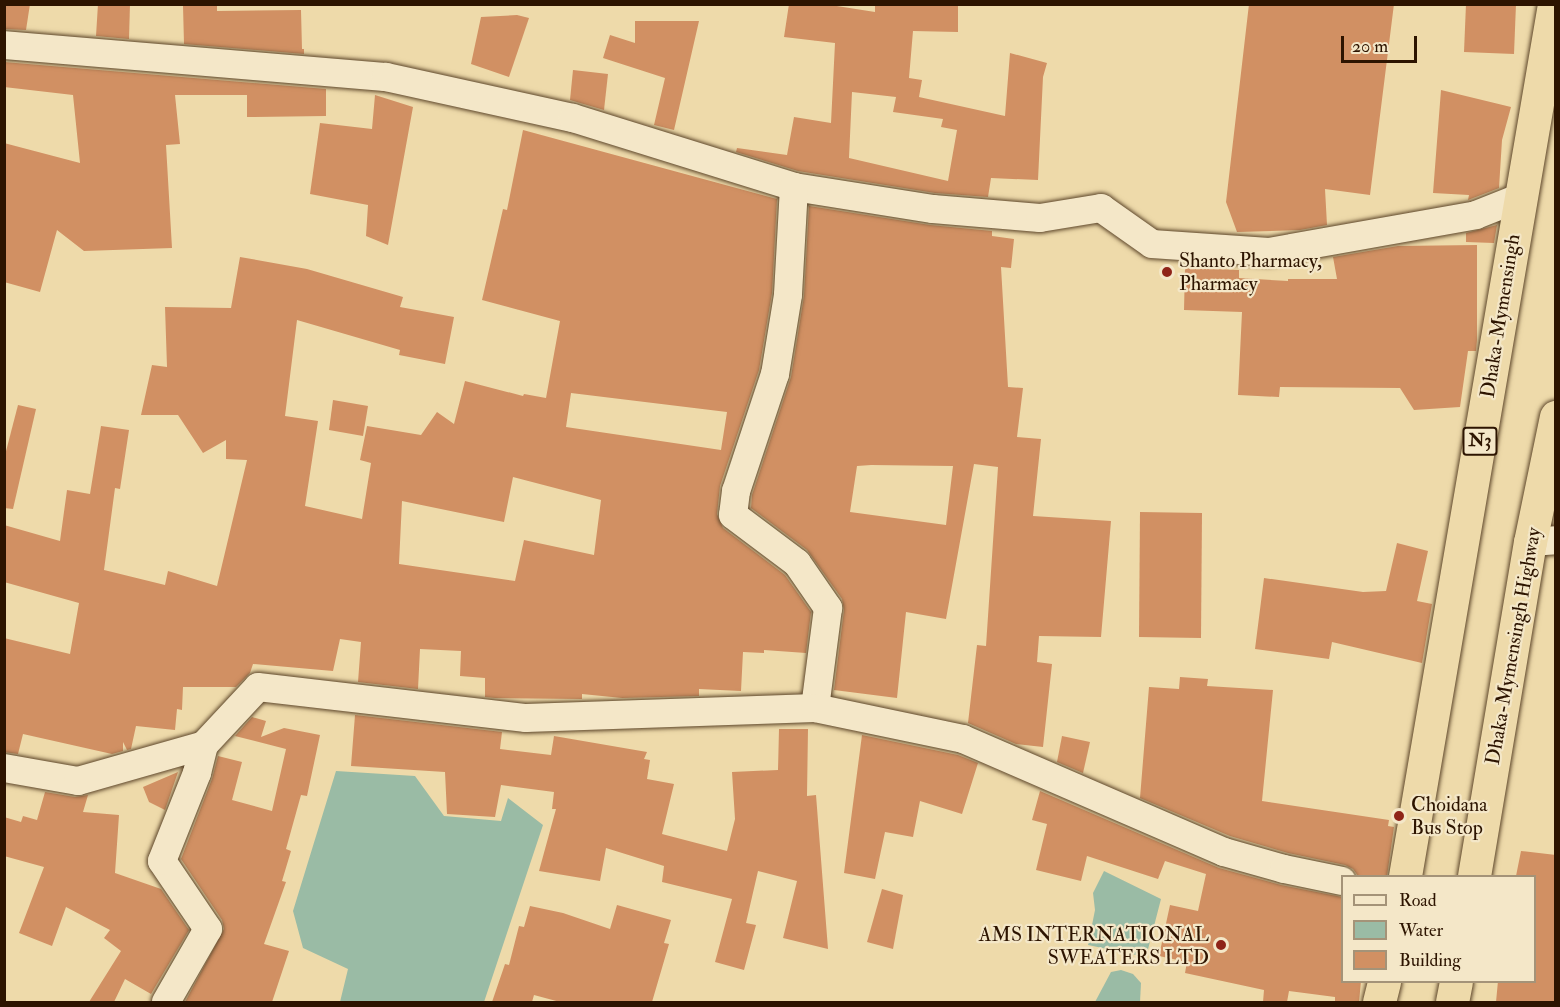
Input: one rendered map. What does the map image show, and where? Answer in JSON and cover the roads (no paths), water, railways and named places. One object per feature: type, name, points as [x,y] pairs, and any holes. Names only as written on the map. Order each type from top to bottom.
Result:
[{"type":"highway","name":"Dhaka-Mymensingh","points":[[1405,875],[1519,198],[1554,4]]},
{"type":"highway","name":"Dhaka-Mymensingh Highway","points":[[1474,875],[1543,541],[1556,417]]},
{"type":"highway","points":[[1379,1002],[1384,983]]},
{"type":"highway","points":[[1452,1002],[1456,983]]},
{"type":"street","points":[[4,45],[386,77],[573,118],[794,188],[933,209],[1040,218],[1101,208],[1152,244],[1269,252],[1476,215],[1519,198]]},
{"type":"street","points":[[794,188],[788,295],[775,374],[736,491],[733,515],[797,563],[828,608],[814,708]]},
{"type":"street","points":[[166,1002],[208,929],[162,861],[197,772],[204,745],[258,687],[526,718],[814,708],[963,739],[1224,852],[1284,869],[1341,881]]},
{"type":"street","points":[[4,768],[78,781],[204,745]]},
{"type":"water","points":[[336,771],[415,776],[444,816],[501,821],[508,798],[543,825],[484,1002],[340,1002],[348,969],[303,948],[293,911]]},
{"type":"water","points":[[1104,871],[1161,899],[1146,957],[1088,945],[1095,910],[1093,893]]},
{"type":"water","points":[[1121,970],[1133,974],[1141,983],[1140,1002],[1095,1002],[1111,972]]},
{"type":"place","name":"Shanto Pharmacy, Pharmacy","points":[[1167,272]]},
{"type":"place","name":"Choidana Bus Stop","points":[[1399,816]]},
{"type":"place","name":"AMS INTERNATIONAL SWEATERS LTD","points":[[1221,945]]}]
